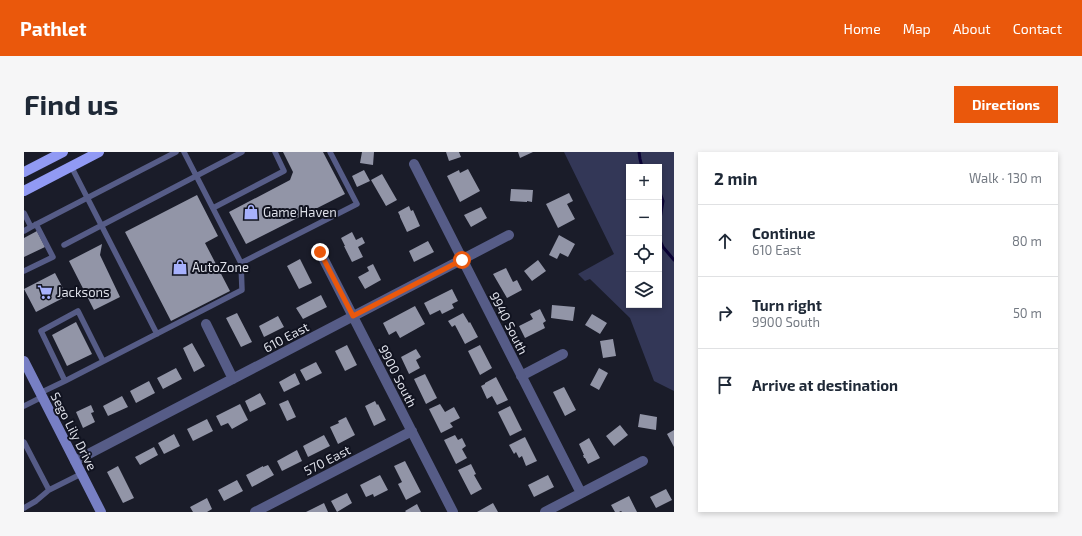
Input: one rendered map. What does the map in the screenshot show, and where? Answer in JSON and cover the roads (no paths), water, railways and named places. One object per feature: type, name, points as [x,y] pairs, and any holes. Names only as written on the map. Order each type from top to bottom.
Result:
[{"type":"main road","points":[[24,191],[99,152]]},
{"type":"main road","points":[[24,172],[60,153]]},
{"type":"main road","name":"Sego Lily Drive","points":[[24,361],[101,512]]},
{"type":"street","name":"9940 South","points":[[414,164],[581,493]]},
{"type":"street","name":"610 East","points":[[75,461],[509,235]]},
{"type":"street","name":"9900 South","points":[[320,252],[453,512]]},
{"type":"street","points":[[206,324],[233,379]]},
{"type":"street","points":[[521,376],[563,354]]},
{"type":"street","name":"570 East","points":[[255,512],[412,431]]},
{"type":"street","points":[[545,512],[643,461]]},
{"type":"lane","points":[[24,230],[176,152]]},
{"type":"lane","points":[[24,406],[65,381],[242,290],[242,263],[184,152]]},
{"type":"lane","points":[[64,245],[242,152]]},
{"type":"lane","points":[[213,208],[284,171],[275,152]]},
{"type":"lane","points":[[242,263],[357,204],[330,152]]},
{"type":"lane","points":[[71,166],[157,334]]},
{"type":"lane","points":[[24,213],[34,225],[53,257],[24,271]]},
{"type":"lane","points":[[65,381],[41,331],[78,311],[103,361]]},
{"type":"lane","points":[[24,442],[49,490]]},
{"type":"lane","points":[[24,508],[36,501],[49,490],[81,474]]},
{"type":"waterway","points":[[639,152],[641,164]]},
{"type":"waterway","points":[[659,236],[663,201],[662,198]]},
{"type":"waterway","points":[[662,245],[674,260]]},
{"type":"place","name":"Game Haven","points":[[251,212]]},
{"type":"place","name":"AutoZone","points":[[180,267]]},
{"type":"place","name":"Jacksons","points":[[45,292]]}]
